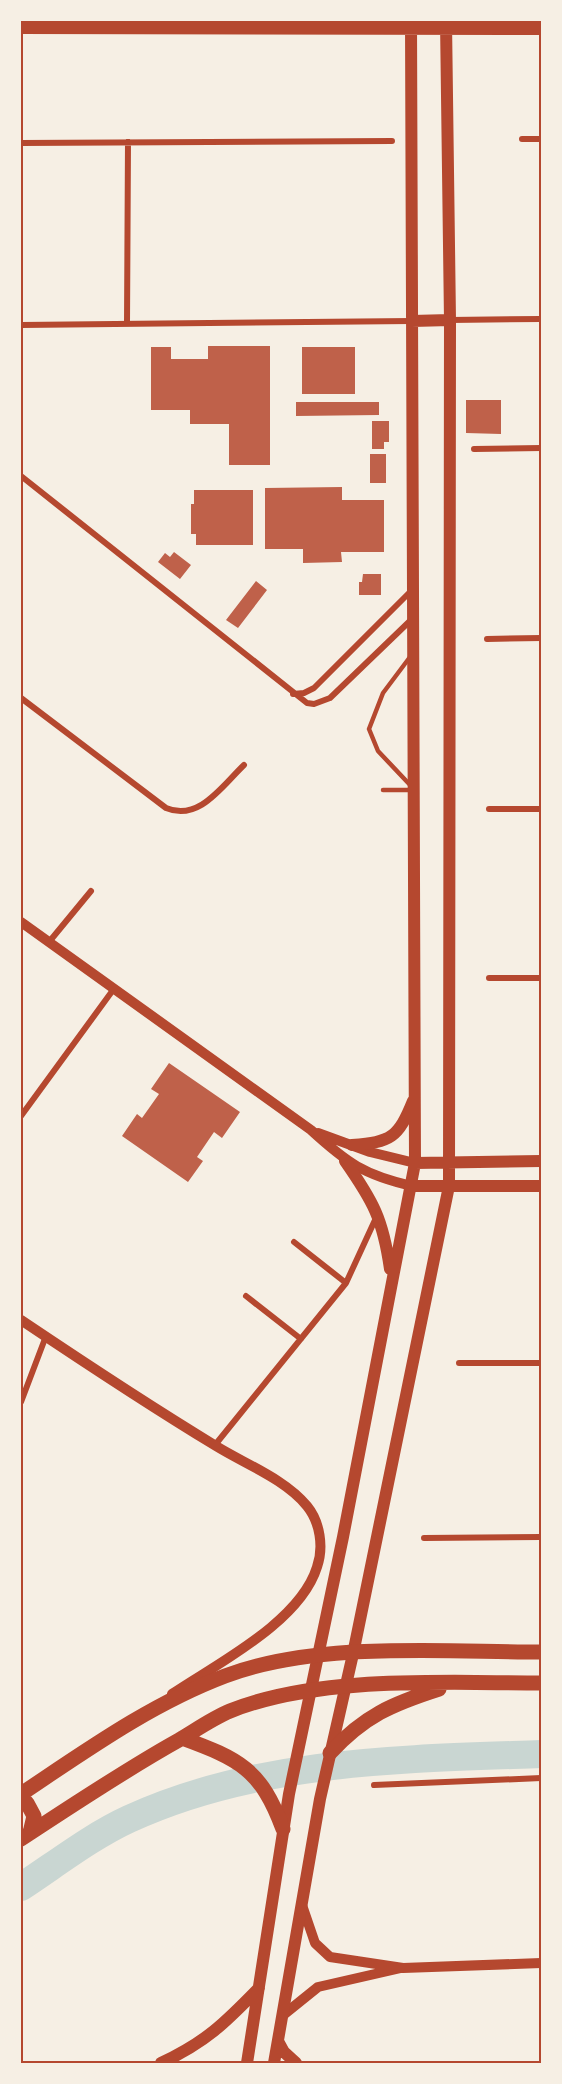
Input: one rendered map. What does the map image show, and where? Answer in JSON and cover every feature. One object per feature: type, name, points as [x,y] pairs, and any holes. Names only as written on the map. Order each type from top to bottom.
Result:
[{"type":"highway","points":[[21,1794],[140,1716],[226,1676],[276,1662],[319,1655],[541,1652]]},
{"type":"highway","points":[[330,1753],[354,1728],[380,1710],[455,1683]]},
{"type":"highway","points":[[26,1836],[137,1764],[230,1711],[311,1689],[455,1683],[541,1683]]},
{"type":"highway","points":[[182,1738],[237,1760],[270,1794],[283,1829]]},
{"type":"highway","points":[[21,1802],[27,1803],[34,1816],[26,1836]]},
{"type":"main road","points":[[247,2063],[289,1794],[319,1655],[415,1163],[411,26]]},
{"type":"main road","points":[[274,2063],[320,1799],[353,1654],[449,1186],[451,1162],[450,320],[446,26]]},
{"type":"main road","points":[[21,28],[446,26],[541,29]]},
{"type":"main road","points":[[412,321],[450,320]]},
{"type":"main road","points":[[352,1145],[380,1143],[394,1135],[404,1122],[415,1094]]},
{"type":"main road","points":[[345,1161],[370,1196],[381,1219],[392,1278]]},
{"type":"main road","points":[[415,1163],[541,1161]]},
{"type":"main road","points":[[412,1186],[541,1186]]},
{"type":"main road","points":[[160,2063],[204,2041],[259,1988]]},
{"type":"main road","points":[[278,2042],[284,2052],[296,2063]]},
{"type":"street","points":[[522,139],[541,139]]},
{"type":"street","points":[[21,143],[392,141]]},
{"type":"street","points":[[127,324],[128,142]]},
{"type":"street","points":[[450,320],[541,319]]},
{"type":"street","points":[[21,325],[412,321]]},
{"type":"street","points":[[474,449],[541,448]]},
{"type":"street","points":[[21,476],[307,704],[330,698],[413,617]]},
{"type":"street","points":[[292,694],[304,693],[314,688],[413,588]]},
{"type":"street","points":[[487,639],[541,638]]},
{"type":"street","points":[[21,698],[166,808],[177,813],[192,812],[244,765]]},
{"type":"street","points":[[489,809],[541,809]]},
{"type":"street","points":[[48,943],[91,891]]},
{"type":"street","points":[[21,922],[311,1130],[345,1161],[373,1175],[412,1186]]},
{"type":"street","points":[[489,978],[541,978]]},
{"type":"street","points":[[21,1116],[113,990]]},
{"type":"street","points":[[311,1130],[352,1145],[415,1163]]},
{"type":"street","points":[[215,1445],[346,1283],[375,1220]]},
{"type":"street","points":[[294,1242],[346,1283]]},
{"type":"street","points":[[246,1296],[301,1339]]},
{"type":"street","points":[[21,1320],[215,1445],[290,1490],[308,1507],[317,1524],[321,1542],[317,1568],[292,1607],[259,1636],[140,1716]]},
{"type":"street","points":[[21,1402],[46,1336]]},
{"type":"street","points":[[459,1363],[541,1363]]},
{"type":"street","points":[[424,1538],[541,1537]]},
{"type":"street","points":[[374,1785],[541,1778]]},
{"type":"street","points":[[301,1902],[310,1934],[321,1952],[330,1957],[403,1968],[541,1963]]},
{"type":"street","points":[[526,1964],[541,1970]]},
{"type":"street","points":[[282,2016],[318,1987],[403,1968]]},
{"type":"lane","points":[[414,653],[383,693],[369,729],[378,750],[414,790]]},
{"type":"lane","points":[[383,790],[414,790]]},
{"type":"building","points":[[208,346],[270,346],[270,465],[229,465],[229,424],[190,424],[190,410],[151,410],[151,347],[171,347],[171,359],[208,359]]},
{"type":"building","points":[[302,347],[355,347],[355,394],[302,394]]},
{"type":"building","points":[[466,400],[501,400],[501,434],[466,433]]},
{"type":"building","points":[[296,402],[379,402],[379,415],[296,416]]},
{"type":"building","points":[[372,421],[389,421],[389,442],[384,442],[384,449],[372,449]]},
{"type":"building","points":[[370,454],[386,454],[386,483],[370,483]]},
{"type":"building","points":[[342,487],[342,500],[384,500],[384,552],[341,552],[342,562],[303,563],[303,549],[265,549],[265,488]]},
{"type":"building","points":[[194,490],[253,490],[253,545],[196,545],[196,534],[191,534],[191,504],[194,504]]},
{"type":"building","points":[[174,552],[191,565],[180,579],[158,562],[165,553],[170,557]]},
{"type":"building","points":[[363,574],[381,574],[381,595],[359,595],[359,582],[362,582]]},
{"type":"building","points":[[256,581],[267,590],[238,628],[226,620]]},
{"type":"building","points":[[169,1063],[240,1112],[222,1138],[214,1132],[197,1157],[203,1161],[188,1182],[122,1136],[137,1114],[142,1118],[159,1094],[151,1089]]},
{"type":"waterway","points":[[21,1887],[88,1842],[129,1819],[178,1799],[228,1785],[331,1766],[436,1758],[541,1754]]}]
